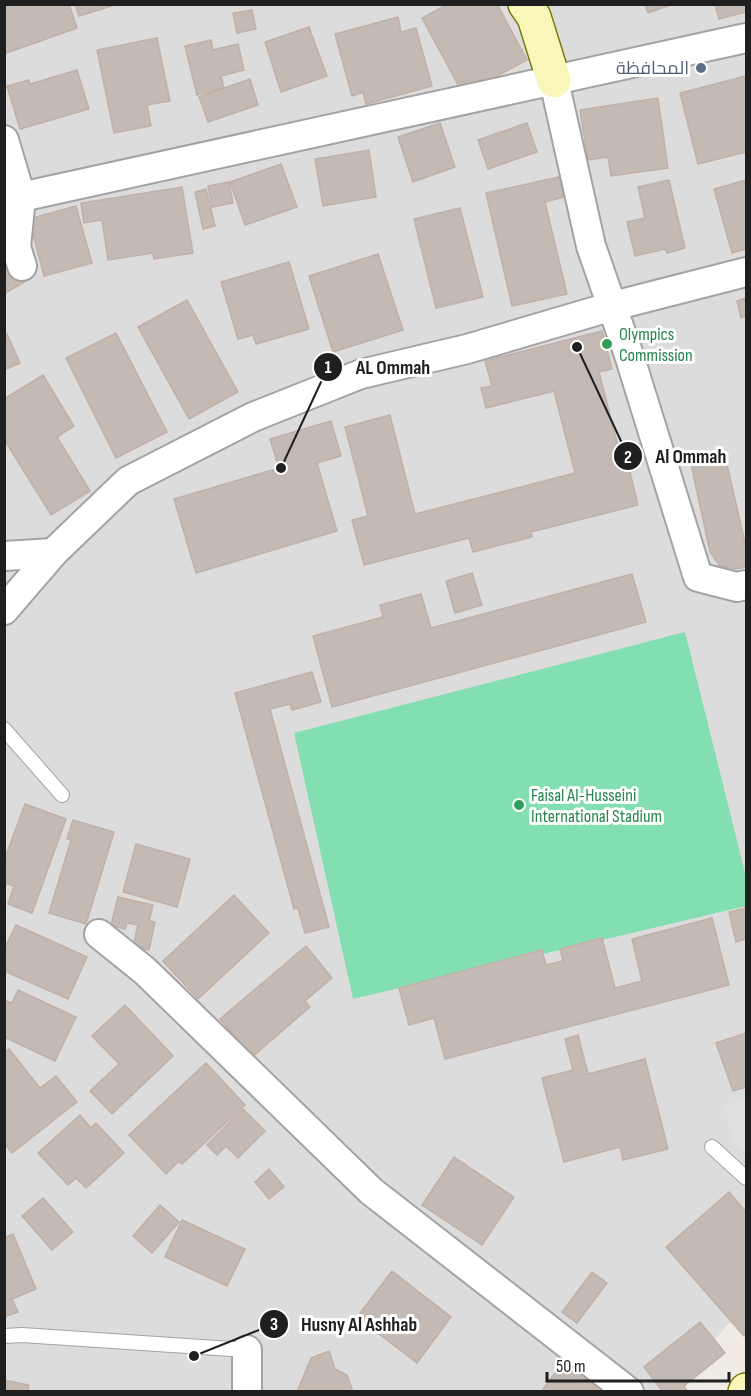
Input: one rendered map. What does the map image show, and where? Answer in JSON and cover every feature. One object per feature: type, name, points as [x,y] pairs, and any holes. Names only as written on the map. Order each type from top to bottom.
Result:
[{"type":"street","points":[[525,4],[534,17],[554,81],[591,246],[613,306],[698,578],[737,587],[747,585]]},
{"type":"street","points":[[13,199],[747,38]]},
{"type":"street","points":[[4,140],[13,199],[16,248],[22,266]]},
{"type":"street","points":[[4,610],[53,553],[128,481],[253,417],[361,374],[467,349],[613,306],[747,272]]},
{"type":"street","points":[[4,556],[53,553]]},
{"type":"street","points":[[99,934],[145,971],[371,1191],[629,1392]]},
{"type":"street","points":[[247,1350],[247,1392]]},
{"type":"lane","points":[[4,729],[62,795]]},
{"type":"lane","points":[[712,1147],[747,1178]]},
{"type":"lane","points":[[4,1336],[22,1335],[247,1350]]},
{"type":"shaded area","points":[[5,5],[746,5],[746,1314],[727,1325],[673,1391],[5,1392]]},
{"type":"shaded area","points":[[746,1098],[746,1153],[733,1140],[724,1105]]},
{"type":"green space","name":"Faisal Al-Husseini International Stadium","points":[[685,632],[746,877],[746,906],[353,999],[294,733]]},
{"type":"building","points":[[4,4],[69,4],[77,28],[4,54]]},
{"type":"building","points":[[75,4],[118,4],[79,16]]},
{"type":"building","points":[[448,4],[497,4],[527,60],[463,94],[422,18]]},
{"type":"building","points":[[645,4],[673,4],[648,13]]},
{"type":"building","points":[[715,4],[746,4],[746,12],[719,19]]},
{"type":"building","points":[[252,10],[256,29],[237,33],[233,13]]},
{"type":"building","points":[[398,17],[401,32],[416,28],[432,86],[366,104],[363,92],[352,96],[335,34]]},
{"type":"building","points":[[309,27],[327,76],[281,92],[265,42]]},
{"type":"building","points":[[157,38],[170,101],[147,105],[151,126],[114,133],[97,50]]},
{"type":"building","points":[[211,40],[213,50],[238,44],[244,70],[221,76],[224,88],[197,95],[185,46]]},
{"type":"building","points":[[77,70],[89,109],[20,129],[7,86],[29,80],[30,84]]},
{"type":"building","points":[[746,76],[746,152],[698,164],[680,93]]},
{"type":"building","points":[[250,79],[258,105],[208,122],[199,97]]},
{"type":"building","points":[[658,98],[668,168],[611,176],[608,157],[588,160],[580,110]]},
{"type":"building","points":[[440,123],[455,167],[413,182],[398,137]]},
{"type":"building","points":[[527,123],[537,152],[488,169],[478,140]]},
{"type":"building","points":[[369,150],[376,197],[323,206],[315,159]]},
{"type":"building","points":[[281,164],[297,207],[245,225],[230,182]]},
{"type":"building","points":[[559,177],[564,197],[545,202],[567,294],[512,306],[486,193]]},
{"type":"building","points":[[669,180],[685,248],[667,253],[665,249],[635,256],[627,222],[645,218],[638,187]]},
{"type":"building","points":[[746,180],[746,249],[732,253],[714,189]]},
{"type":"building","points":[[229,182],[233,203],[212,207],[208,186]]},
{"type":"building","points":[[182,187],[193,253],[154,259],[153,253],[108,260],[102,220],[84,223],[81,203]]},
{"type":"building","points":[[206,189],[215,226],[203,229],[195,192]]},
{"type":"building","points":[[76,206],[92,263],[44,276],[29,219]]},
{"type":"building","points":[[460,208],[483,297],[436,308],[414,219]]},
{"type":"building","points":[[4,244],[26,281],[4,294]]},
{"type":"building","points":[[378,254],[403,330],[333,352],[309,276]]},
{"type":"building","points":[[289,262],[309,329],[256,344],[253,335],[238,339],[221,282]]},
{"type":"building","points":[[746,298],[746,316],[741,318],[737,301]]},
{"type":"building","points":[[187,300],[238,392],[189,419],[138,327]]},
{"type":"building","points":[[602,331],[612,369],[599,372],[623,466],[628,464],[638,505],[531,532],[532,537],[473,552],[469,538],[364,565],[352,520],[368,516],[345,427],[390,415],[415,514],[575,473],[554,391],[486,408],[481,388],[492,386],[485,361]]},
{"type":"building","points":[[116,333],[167,432],[116,458],[66,358]]},
{"type":"building","points":[[7,334],[20,363],[4,370],[4,335]]},
{"type":"building","points":[[43,375],[74,426],[57,437],[90,491],[51,515],[4,439],[4,399]]},
{"type":"building","points":[[331,421],[341,456],[317,463],[337,531],[196,573],[174,499],[279,468],[270,439]]},
{"type":"building","points":[[725,456],[746,547],[746,567],[736,569],[720,566],[710,552],[691,464]]},
{"type":"building","points":[[472,573],[482,605],[455,613],[446,581]]},
{"type":"building","points":[[632,574],[646,622],[332,707],[313,636],[383,617],[380,605],[421,594],[431,628]]},
{"type":"building","points":[[312,672],[321,702],[292,710],[290,704],[270,709],[329,927],[305,933],[298,908],[294,909],[235,693]]},
{"type":"building","points":[[25,804],[66,819],[32,913],[8,904],[14,886],[4,883],[4,861]]},
{"type":"building","points":[[73,820],[114,832],[86,924],[49,913],[71,840],[67,839]]},
{"type":"building","points":[[136,844],[190,859],[177,907],[123,892]]},
{"type":"building","points":[[234,895],[269,933],[198,999],[163,961]]},
{"type":"building","points":[[118,897],[153,905],[149,921],[155,922],[149,950],[133,946],[138,925],[127,923],[125,929],[111,925]]},
{"type":"building","points":[[746,908],[746,939],[736,942],[729,912]]},
{"type":"building","points":[[712,918],[729,985],[445,1059],[434,1018],[409,1025],[399,988],[542,950],[546,965],[563,961],[560,949],[602,938],[615,988],[642,981],[632,939]]},
{"type":"building","points":[[16,925],[87,957],[68,999],[4,971],[4,950]]},
{"type":"building","points":[[306,946],[332,978],[305,1001],[310,1007],[252,1057],[220,1019]]},
{"type":"building","points":[[18,990],[76,1017],[55,1061],[4,1037],[4,1000],[12,1003]]},
{"type":"building","points":[[125,1005],[173,1056],[112,1114],[90,1091],[119,1064],[92,1036]]},
{"type":"building","points":[[746,1033],[746,1087],[733,1091],[716,1043]]},
{"type":"building","points":[[578,1035],[588,1074],[645,1059],[668,1149],[623,1160],[620,1147],[564,1162],[542,1078],[573,1070],[565,1039]]},
{"type":"building","points":[[9,1049],[40,1088],[56,1076],[77,1102],[12,1153],[4,1143],[4,1053]]},
{"type":"building","points":[[206,1063],[245,1105],[182,1164],[179,1161],[166,1174],[129,1135]]},
{"type":"building","points":[[243,1109],[265,1131],[238,1158],[226,1146],[217,1155],[207,1145]]},
{"type":"building","points":[[80,1115],[91,1128],[96,1123],[124,1153],[86,1188],[76,1178],[68,1185],[38,1153]]},
{"type":"building","points":[[454,1157],[514,1197],[482,1245],[422,1205]]},
{"type":"building","points":[[269,1169],[284,1187],[269,1199],[255,1182]]},
{"type":"building","points":[[729,1192],[746,1212],[746,1334],[744,1336],[666,1247]]},
{"type":"building","points":[[43,1198],[73,1232],[52,1250],[22,1216]]},
{"type":"building","points":[[160,1205],[179,1222],[152,1253],[133,1236]]},
{"type":"building","points":[[182,1220],[245,1249],[227,1286],[165,1257]]},
{"type":"building","points":[[13,1234],[36,1289],[12,1299],[18,1312],[4,1317],[4,1238]]},
{"type":"building","points":[[392,1271],[451,1317],[417,1363],[357,1317]]},
{"type":"building","points":[[592,1272],[607,1283],[577,1323],[562,1312]]},
{"type":"building","points":[[700,1322],[725,1353],[684,1386],[688,1392],[663,1392],[644,1367]]},
{"type":"building","points":[[329,1351],[335,1369],[347,1375],[353,1392],[297,1392],[311,1358]]},
{"type":"building","points":[[568,1355],[617,1392],[541,1392]]},
{"type":"building","points":[[4,1380],[29,1385],[28,1392],[4,1392]]},
{"type":"place","name":"المحافظة","points":[[701,68]]},
{"type":"place","name":"Olympics Commission","points":[[607,344]]},
{"type":"place","name":"Al Ommah","points":[[577,347]]},
{"type":"place","name":"AL Ommah","points":[[281,468]]},
{"type":"place","name":"Faisal Al-Husseini International Stadium","points":[[519,805]]},
{"type":"place","name":"Husny Al Ashhab","points":[[194,1356]]}]
